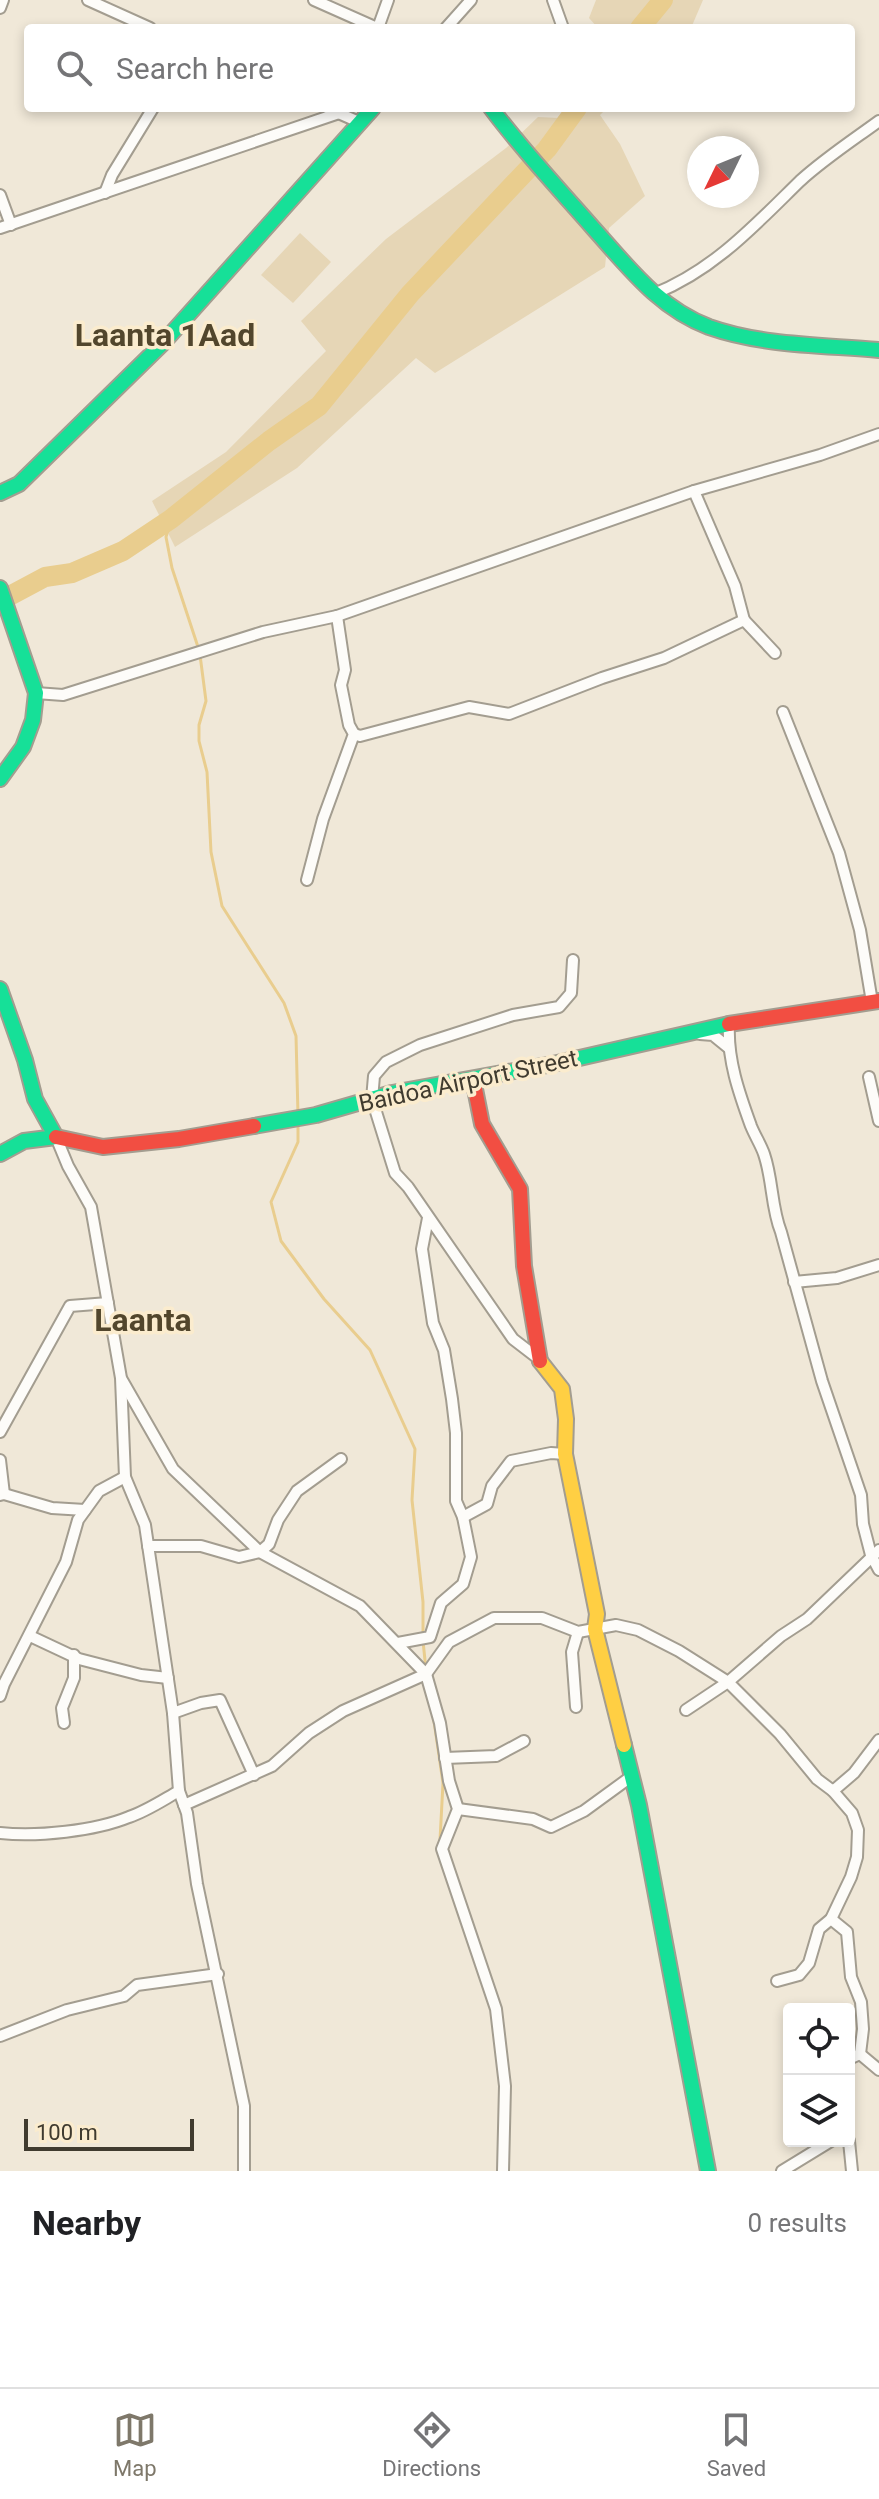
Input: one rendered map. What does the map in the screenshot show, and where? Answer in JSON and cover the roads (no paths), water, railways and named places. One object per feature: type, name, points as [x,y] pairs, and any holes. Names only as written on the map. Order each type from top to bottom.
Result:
[{"type":"street","points":[[0,8],[3,0]]},
{"type":"street","points":[[88,0],[141,24]]},
{"type":"street","points":[[314,0],[369,24]]},
{"type":"street","points":[[379,24],[388,0]]},
{"type":"street","points":[[450,24],[471,0]]},
{"type":"street","points":[[553,0],[562,24]]},
{"type":"street","points":[[105,193],[112,175],[151,112]]},
{"type":"street","points":[[0,493],[19,484],[163,343],[369,112]]},
{"type":"street","points":[[494,112],[639,280],[685,317],[751,337],[879,350]]},
{"type":"street","points":[[0,195],[5,227],[339,113],[359,122]]},
{"type":"street","points":[[654,294],[678,285],[721,257],[803,179],[879,121]]},
{"type":"street","points":[[36,693],[63,695],[263,632],[337,616],[694,491],[820,455],[879,434]]},
{"type":"street","points":[[694,491],[735,586],[744,620],[775,653]]},
{"type":"street","points":[[0,588],[36,693],[33,720],[23,747],[0,779]]},
{"type":"street","points":[[337,616],[345,670],[341,685],[349,725],[354,734],[360,736],[469,707],[509,714],[664,658],[744,620]]},
{"type":"street","points":[[783,712],[839,853],[876,1001]]},
{"type":"street","points":[[307,880],[323,819],[354,734]]},
{"type":"street","points":[[573,960],[571,993],[559,1007],[513,1015],[420,1045],[386,1062],[374,1076],[372,1099],[395,1173],[513,1339],[539,1359],[562,1389],[566,1419],[565,1454],[597,1614],[595,1629],[632,1776],[708,2171]]},
{"type":"street","points":[[0,989],[35,1099],[91,1207],[121,1378],[125,1477],[145,1525],[173,1713],[179,1791],[244,2106],[244,2171]]},
{"type":"street","name":"Baidoa Airport Street","points":[[56,1137],[103,1147],[179,1139],[316,1115],[392,1093],[553,1064],[729,1024],[876,1001]]},
{"type":"street","points":[[729,1024],[731,1063],[764,1154],[773,1191],[774,1214],[822,1381],[861,1495],[863,1524],[879,1570]]},
{"type":"street","points":[[687,1033],[713,1035],[729,1048]]},
{"type":"street","points":[[869,1077],[879,1121]]},
{"type":"street","points":[[473,1079],[482,1124],[520,1189],[524,1266],[539,1359]]},
{"type":"street","points":[[0,1154],[24,1141],[56,1137]]},
{"type":"street","points":[[428,1218],[422,1249],[433,1323],[444,1350],[452,1399],[456,1433],[456,1501],[463,1517],[471,1557],[463,1584],[441,1603],[430,1637]]},
{"type":"street","points":[[794,1282],[837,1278],[879,1265]]},
{"type":"street","points":[[0,1432],[70,1306],[108,1303]]},
{"type":"street","points":[[121,1378],[173,1469],[260,1552],[360,1606],[426,1674],[458,1809],[442,1849],[496,2009],[505,2086],[503,2171]]},
{"type":"street","points":[[463,1517],[487,1504],[492,1486],[511,1461],[551,1453],[565,1454]]},
{"type":"street","points":[[148,1546],[201,1546],[239,1557],[260,1552],[269,1544],[278,1520],[297,1491],[341,1459]]},
{"type":"street","points":[[0,1460],[2,1494],[52,1508],[85,1510]]},
{"type":"street","points":[[0,1696],[66,1562],[78,1520],[99,1491],[125,1477]]},
{"type":"street","points":[[686,1710],[728,1682],[781,1636],[807,1619],[875,1552]]},
{"type":"street","points":[[184,1805],[272,1766],[309,1733],[343,1711],[426,1674],[449,1642],[494,1618],[542,1618],[578,1632],[616,1625],[638,1630],[728,1682],[852,1813],[858,1830],[857,1857],[851,1877],[831,1919],[819,1929],[809,1963],[799,1975],[777,1981]]},
{"type":"street","points":[[576,1707],[572,1652],[578,1632]]},
{"type":"street","points":[[30,1636],[74,1655],[141,1675],[168,1678]]},
{"type":"street","points":[[398,1643],[430,1637],[449,1642]]},
{"type":"street","points":[[64,1723],[62,1708],[74,1678],[74,1655]]},
{"type":"street","points":[[173,1713],[220,1700],[254,1775]]},
{"type":"street","points":[[833,1791],[854,1773],[879,1740]]},
{"type":"street","points":[[445,1758],[496,1756],[524,1741]]},
{"type":"street","points":[[458,1809],[533,1819],[551,1827],[584,1811],[632,1776]]},
{"type":"street","points":[[0,1833],[22,1836],[84,1828],[128,1818],[179,1791]]},
{"type":"street","points":[[831,1919],[847,1932],[851,1977],[861,2002],[863,2029],[855,2054]]},
{"type":"street","points":[[0,2036],[67,2010],[124,1996],[137,1985],[218,1974]]},
{"type":"street","points":[[855,2058],[879,2070]]},
{"type":"street","points":[[782,2171],[821,2147]]},
{"type":"street","points":[[850,2147],[852,2171]]},
{"type":"waterway","points":[[643,24],[663,0]]},
{"type":"waterway","points":[[0,601],[45,577],[72,573],[123,551],[171,519],[269,441],[319,406],[410,294],[547,149],[574,112]]},
{"type":"waterway","points":[[171,519],[166,537],[172,568],[198,647]]},
{"type":"waterway","points":[[200,655],[206,701],[199,725],[199,741],[207,772],[211,852],[222,906],[284,1003],[296,1036],[298,1115]]},
{"type":"waterway","points":[[298,1122],[298,1142],[271,1202],[281,1241],[324,1299],[370,1350],[415,1449],[412,1500],[423,1602],[423,1634]]},
{"type":"waterway","points":[[423,1641],[426,1670]]},
{"type":"waterway","points":[[434,1721],[443,1783],[440,1840]]},
{"type":"waterway","points":[[500,2079],[500,2095]]},
{"type":"district","name":"Laanta 1Aad","points":[[165,335]]},
{"type":"district","name":"Laanta","points":[[143,1320]]}]
